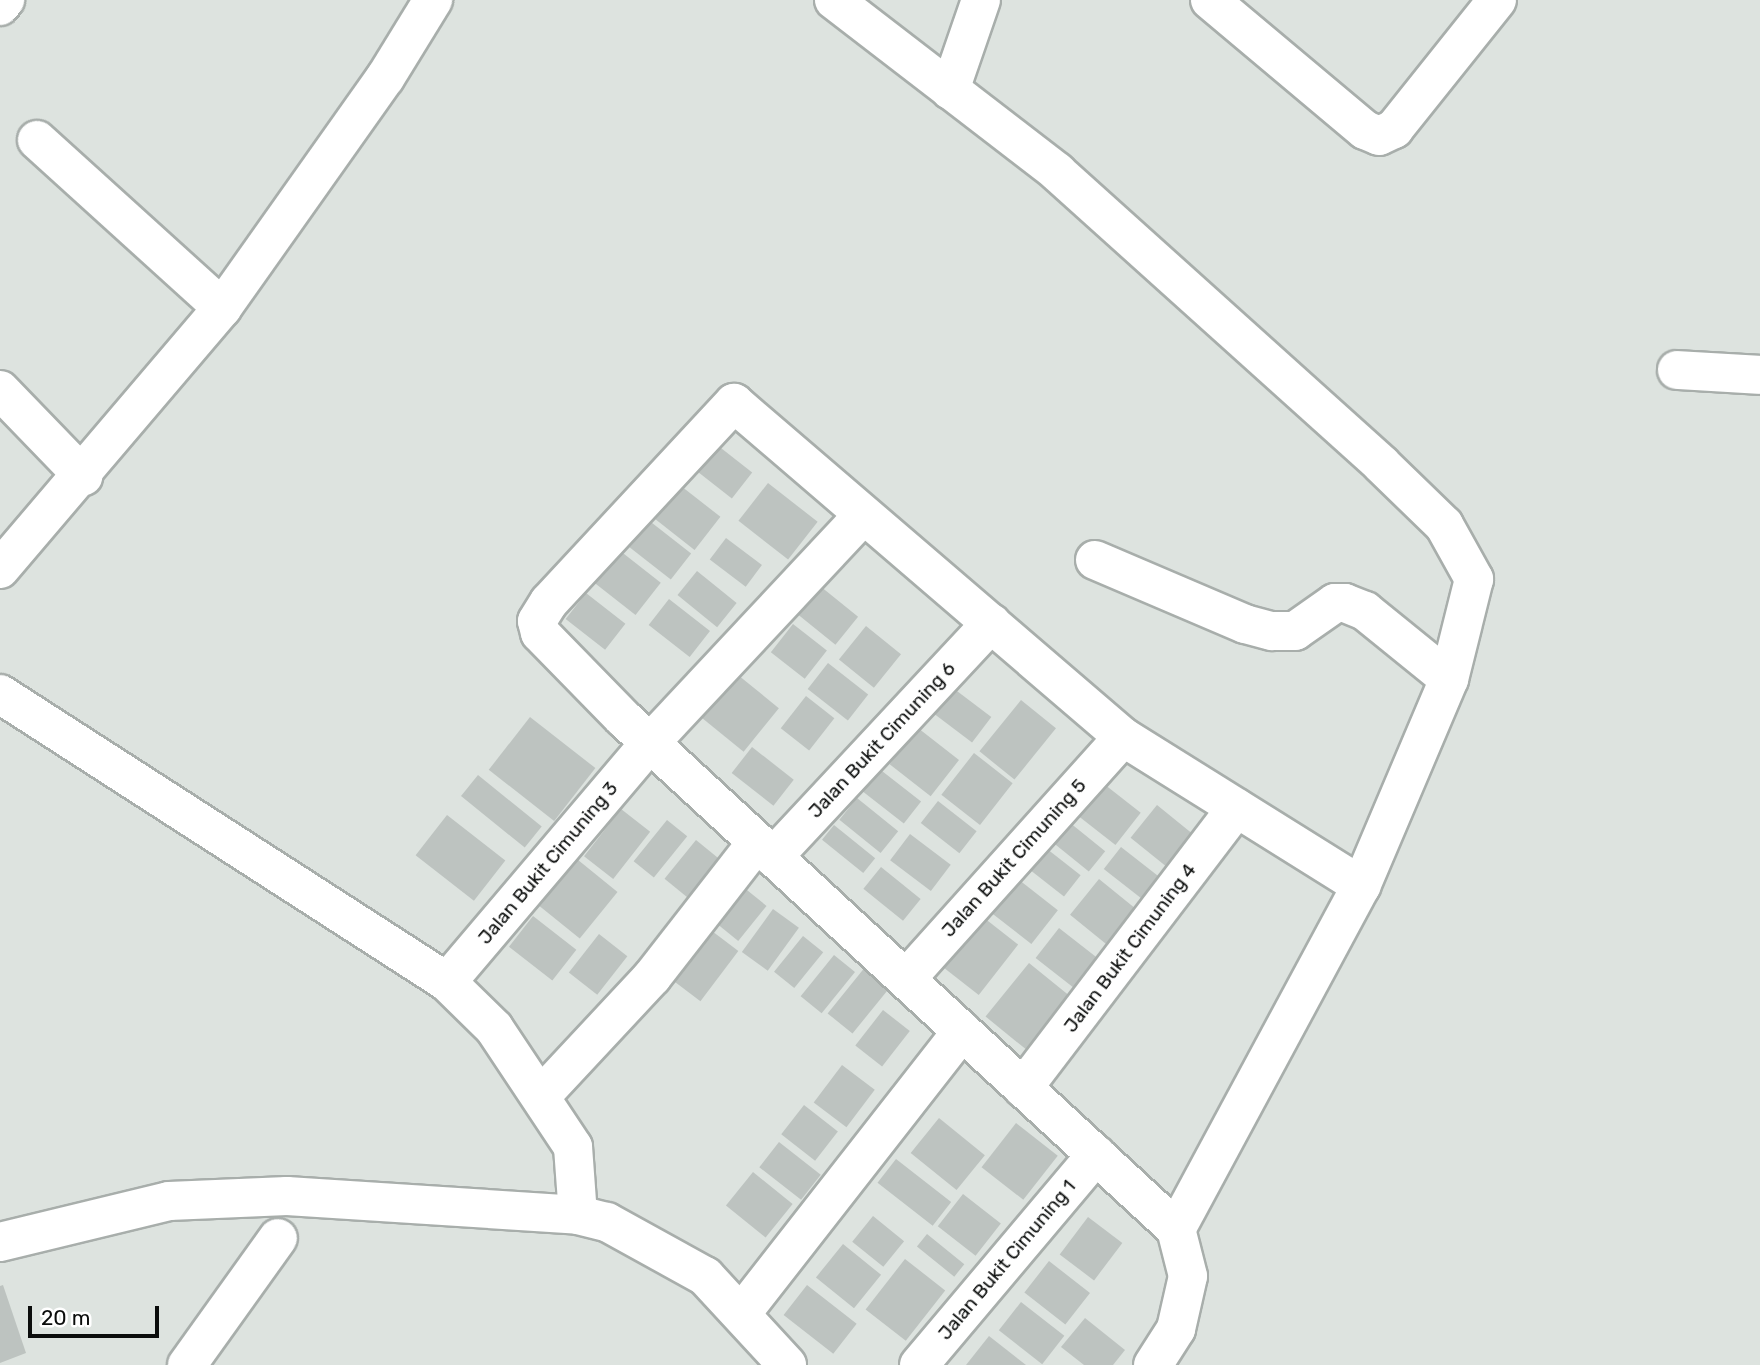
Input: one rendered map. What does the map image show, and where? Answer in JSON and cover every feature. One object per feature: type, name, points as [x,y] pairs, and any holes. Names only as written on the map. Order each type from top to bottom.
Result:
[{"type":"street","points":[[0,6],[5,0]]},
{"type":"street","points":[[0,569],[83,476],[222,308],[385,78],[433,0]]},
{"type":"street","points":[[834,0],[1056,172],[1444,525],[1474,579],[1450,679],[1361,886],[1176,1229]]},
{"type":"street","points":[[950,90],[981,0]]},
{"type":"street","points":[[1233,7],[1365,130],[1379,136],[1394,129],[1497,0]]},
{"type":"street","points":[[37,140],[222,308]]},
{"type":"street","points":[[1677,370],[1760,375]]},
{"type":"street","points":[[0,390],[83,476]]},
{"type":"street","points":[[1153,1365],[1176,1329],[1188,1276],[1176,1229],[650,743],[549,642],[537,621],[549,602],[734,403],[1123,737],[1361,886]]},
{"type":"street","name":"Jalan Bukit Cimuning 3","points":[[447,982],[650,743],[863,515]]},
{"type":"street","points":[[1095,560],[1245,624],[1272,631],[1295,631],[1335,603],[1345,603],[1365,611],[1450,679]]},
{"type":"street","name":"Jalan Bukit Cimuning 6","points":[[541,1096],[652,978],[765,850],[991,623]]},
{"type":"street","points":[[0,694],[447,982],[494,1028],[573,1147],[578,1215]]},
{"type":"street","name":"Jalan Bukit Cimuning 5","points":[[906,979],[1123,737]]},
{"type":"street","name":"Jalan Bukit Cimuning 4","points":[[1023,1088],[1237,808]]},
{"type":"street","points":[[741,1314],[962,1031]]},
{"type":"street","name":"Jalan Bukit Cimuning 1","points":[[919,1365],[1096,1155]]},
{"type":"street","points":[[7,1233],[169,1201],[287,1196],[578,1215],[607,1222],[705,1276],[788,1365]]},
{"type":"street","points":[[187,1365],[278,1238]]},
{"type":"building","points":[[712,441],[752,472],[732,498],[692,467]]},
{"type":"building","points":[[768,483],[818,522],[788,560],[738,521]]},
{"type":"building","points":[[681,486],[720,517],[695,550],[655,519]]},
{"type":"building","points":[[647,519],[691,553],[671,579],[627,545]]},
{"type":"building","points":[[726,538],[762,565],[746,587],[710,560]]},
{"type":"building","points":[[619,550],[661,583],[636,615],[594,582]]},
{"type":"building","points":[[697,571],[737,603],[717,627],[677,595]]},
{"type":"building","points":[[820,586],[858,617],[835,645],[797,614]]},
{"type":"building","points":[[586,593],[625,624],[605,650],[566,619]]},
{"type":"building","points":[[669,599],[710,631],[690,657],[649,625]]},
{"type":"building","points":[[793,624],[827,650],[805,679],[771,652]]},
{"type":"building","points":[[866,626],[901,654],[874,688],[839,659]]},
{"type":"building","points":[[828,663],[868,694],[848,720],[808,689]]},
{"type":"building","points":[[733,671],[779,708],[744,752],[698,715]]},
{"type":"building","points":[[949,685],[991,717],[972,742],[930,711]]},
{"type":"building","points":[[806,696],[834,718],[809,750],[781,728]]},
{"type":"building","points":[[1021,700],[1056,728],[1014,780],[979,751]]},
{"type":"building","points":[[530,717],[595,768],[554,821],[489,770]]},
{"type":"building","points":[[918,728],[959,760],[931,796],[890,764]]},
{"type":"building","points":[[752,747],[794,780],[773,806],[732,773]]},
{"type":"building","points":[[974,753],[1013,783],[980,825],[941,795]]},
{"type":"building","points":[[873,764],[921,802],[904,824],[856,786]]},
{"type":"building","points":[[478,775],[542,827],[525,848],[461,796]]},
{"type":"building","points":[[1095,777],[1141,813],[1115,845],[1070,809]]},
{"type":"building","points":[[857,798],[898,831],[881,853],[839,820]]},
{"type":"building","points":[[938,801],[977,831],[959,853],[921,823]]},
{"type":"building","points":[[1157,805],[1193,834],[1166,867],[1131,838]]},
{"type":"building","points":[[621,809],[650,832],[613,879],[584,856]]},
{"type":"building","points":[[447,815],[505,861],[474,901],[416,855]]},
{"type":"building","points":[[1064,818],[1105,851],[1089,872],[1048,838]]},
{"type":"building","points":[[667,820],[687,836],[654,878],[634,861]]},
{"type":"building","points":[[834,825],[875,858],[863,873],[822,840]]},
{"type":"building","points":[[910,834],[951,865],[931,891],[890,860]]},
{"type":"building","points":[[696,840],[721,860],[689,899],[665,879]]},
{"type":"building","points":[[1042,845],[1081,875],[1064,896],[1025,866]]},
{"type":"building","points":[[1121,847],[1165,881],[1148,904],[1104,869]]},
{"type":"building","points":[[567,851],[618,892],[580,939],[529,898]]},
{"type":"building","points":[[881,867],[921,899],[903,921],[863,889]]},
{"type":"building","points":[[1009,872],[1058,910],[1031,944],[983,906]]},
{"type":"building","points":[[1099,879],[1138,910],[1109,946],[1070,915]]},
{"type":"building","points":[[737,882],[767,906],[738,941],[709,917]]},
{"type":"building","points":[[773,909],[799,928],[768,971],[742,952]]},
{"type":"building","points":[[974,910],[1018,944],[979,995],[935,960]]},
{"type":"building","points":[[533,916],[576,950],[552,981],[509,947]]},
{"type":"building","points":[[704,925],[738,951],[700,1001],[666,975]]},
{"type":"building","points":[[1059,928],[1100,960],[1077,990],[1036,958]]},
{"type":"building","points":[[599,934],[627,956],[597,995],[569,973]]},
{"type":"building","points":[[803,936],[823,952],[794,988],[774,972]]},
{"type":"building","points":[[834,955],[855,972],[822,1013],[801,996]]},
{"type":"building","points":[[1029,963],[1073,998],[1029,1052],[986,1017]]},
{"type":"building","points":[[866,966],[891,986],[852,1034],[828,1013]]},
{"type":"building","points":[[883,1010],[910,1031],[882,1066],[855,1045]]},
{"type":"building","points":[[842,1065],[875,1090],[846,1127],[814,1103]]},
{"type":"building","points":[[804,1105],[838,1131],[815,1161],[781,1134]]},
{"type":"building","points":[[939,1118],[985,1155],[957,1190],[911,1153]]},
{"type":"building","points":[[1016,1123],[1058,1156],[1023,1200],[982,1167]]},
{"type":"building","points":[[779,1142],[821,1175],[801,1200],[759,1167]]},
{"type":"building","points":[[896,1159],[951,1202],[933,1226],[878,1183]]},
{"type":"building","points":[[753,1172],[793,1204],[766,1238],[726,1205]]},
{"type":"building","points":[[963,1194],[1001,1224],[976,1256],[938,1226]]},
{"type":"building","points":[[873,1216],[904,1241],[883,1267],[852,1242]]},
{"type":"building","points":[[1088,1217],[1122,1243],[1094,1280],[1060,1255]]},
{"type":"building","points":[[927,1234],[964,1264],[954,1277],[917,1246]]},
{"type":"building","points":[[843,1244],[881,1275],[854,1308],[816,1277]]},
{"type":"building","points":[[905,1259],[945,1290],[906,1341],[866,1309]]},
{"type":"building","points":[[1049,1261],[1090,1293],[1065,1325],[1024,1293]]},
{"type":"building","points":[[3,1285],[26,1353],[0,1363],[0,1286]]},
{"type":"building","points":[[807,1285],[857,1324],[833,1354],[784,1315]]},
{"type":"building","points":[[1021,1302],[1064,1336],[1042,1364],[999,1330]]},
{"type":"building","points":[[1085,1318],[1125,1350],[1113,1365],[1084,1365],[1061,1347]]},
{"type":"building","points":[[989,1336],[1026,1365],[966,1365]]}]
